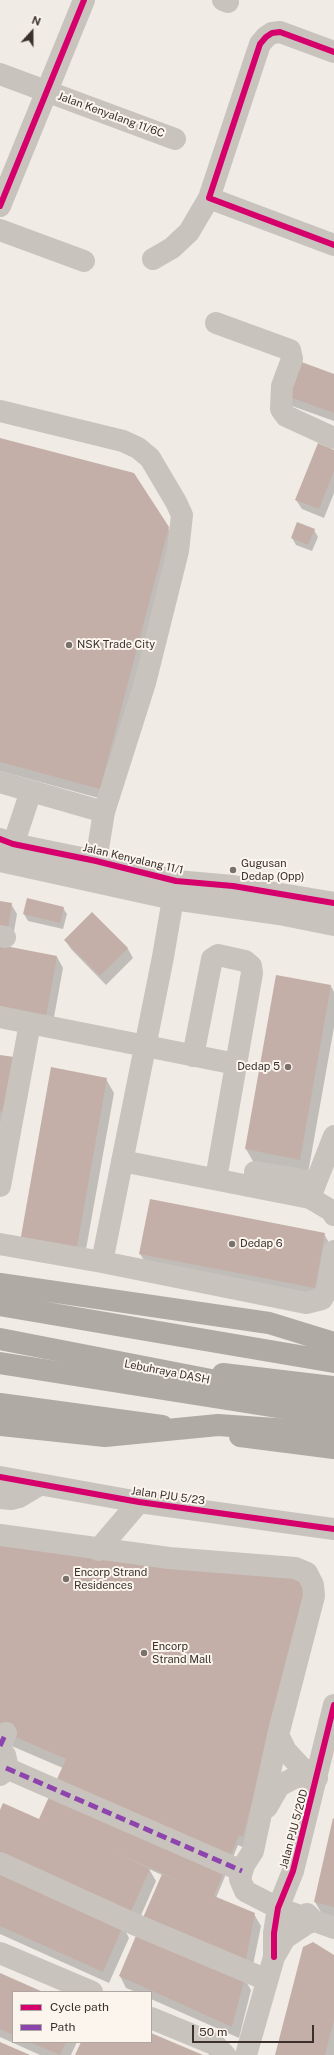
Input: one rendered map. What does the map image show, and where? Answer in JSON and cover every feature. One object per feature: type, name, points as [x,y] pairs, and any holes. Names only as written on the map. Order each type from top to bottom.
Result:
[{"type":"highway","points":[[0,1284],[269,1323],[334,1343]]},
{"type":"highway","points":[[0,1305],[334,1362]]},
{"type":"highway","name":"Lebuhraya DASH","points":[[0,1339],[334,1404]]},
{"type":"highway","points":[[9,1365],[52,1358],[91,1358],[334,1387]]},
{"type":"highway","points":[[9,1365],[334,1416]]},
{"type":"highway","points":[[0,1404],[334,1448]]},
{"type":"highway","points":[[0,1426],[105,1436],[218,1425],[334,1433]]},
{"type":"street","points":[[0,206],[84,0]]},
{"type":"street","points":[[153,259],[172,248],[189,232],[209,198],[260,44],[266,37],[272,33],[280,32],[334,52]]},
{"type":"street","name":"Jalan Kenyalang 11/6C","points":[[0,74],[176,139]]},
{"type":"street","points":[[209,198],[334,245]]},
{"type":"street","points":[[0,230],[84,261]]},
{"type":"street","points":[[216,323],[290,350],[292,359],[282,386],[281,409],[286,416],[334,438]]},
{"type":"street","points":[[0,411],[123,441],[138,448],[150,458],[182,515],[178,551],[144,683],[104,812],[96,861]]},
{"type":"street","points":[[0,782],[104,812]]},
{"type":"street","points":[[5,852],[31,791]]},
{"type":"street","name":"Jalan Kenyalang 11/1","points":[[5,852],[96,861],[174,890],[233,886],[334,903]]},
{"type":"street","name":"Jalan Kenyalang 11/1","points":[[5,852],[279,914],[334,924]]},
{"type":"street","points":[[102,1262],[145,1047],[174,890]]},
{"type":"street","points":[[193,1056],[212,959],[218,955],[245,961],[251,966],[252,973],[217,1173]]},
{"type":"street","points":[[0,1017],[236,1064]]},
{"type":"street","points":[[0,1186],[30,1024]]},
{"type":"street","points":[[313,1190],[334,1136]]},
{"type":"street","points":[[122,1161],[217,1173],[313,1190],[334,1215]]},
{"type":"street","points":[[0,1244],[102,1262],[306,1303],[322,1299],[327,1290],[334,1252]]},
{"type":"street","name":"Jalan PJU 5/23","points":[[0,1478],[138,1502],[330,1529]]},
{"type":"street","points":[[0,1498],[11,1499],[18,1497],[39,1485]]},
{"type":"street","points":[[98,1550],[138,1502]]},
{"type":"street","points":[[0,1534],[98,1550],[169,1558],[295,1568],[307,1573],[313,1585],[314,1596],[278,1735],[253,1851],[244,1865],[240,1879],[245,1891],[278,1908],[334,1928]]},
{"type":"street","name":"Jalan PJU 5/20D","points":[[274,1956],[274,1933],[278,1908],[293,1871],[317,1778],[330,1737],[334,1705]]},
{"type":"street","points":[[278,1735],[286,1751],[301,1767],[317,1778]]},
{"type":"street","points":[[2,1754],[242,1871]]},
{"type":"street","points":[[260,1818],[279,1786],[296,1777],[317,1778]]},
{"type":"street","points":[[0,1864],[134,1924],[267,1980]]},
{"type":"street","name":"Jalan PJU 5/20D","points":[[246,2055],[274,1956],[285,1938],[306,1924],[314,1921],[302,1910],[295,1898],[293,1871]]},
{"type":"street","points":[[0,1953],[90,1991]]},
{"type":"street","points":[[152,2018],[220,2050],[237,2037],[255,2019]]},
{"type":"building","points":[[296,360],[334,374],[334,413],[284,395]]},
{"type":"building","name":"NSK Trade City","points":[[0,438],[134,473],[169,527],[100,789],[0,762]]},
{"type":"building","points":[[318,443],[334,450],[334,471],[319,509],[295,500]]},
{"type":"building","points":[[297,522],[315,529],[308,545],[291,538]]},
{"type":"building","points":[[27,898],[64,907],[60,923],[23,914]]},
{"type":"building","points":[[0,901],[12,903],[8,928],[0,926]]},
{"type":"building","points":[[92,912],[128,948],[100,976],[64,940]]},
{"type":"building","points":[[0,945],[57,956],[46,1017],[0,1009]]},
{"type":"building","name":"Dedap 5","points":[[276,975],[331,985],[300,1160],[245,1149]]},
{"type":"building","points":[[0,1055],[14,1057],[4,1112],[0,1111]]},
{"type":"building","points":[[51,1067],[107,1078],[76,1252],[20,1242]]},
{"type":"building","name":"Dedap 6","points":[[150,1199],[325,1233],[315,1288],[139,1254]]},
{"type":"building","name":"Encorp Strand Mall","points":[[0,1535],[308,1576],[243,1837],[239,1835],[214,1896],[255,1913],[245,1964],[142,1920],[162,1874],[180,1881],[109,1850],[150,1869],[129,1916],[0,1858],[0,1810],[3,1803],[39,1819],[66,1759],[0,1730]]},
{"type":"building","points":[[333,1818],[334,1819],[334,1907],[314,1902]]},
{"type":"building","points":[[0,1870],[123,1926],[103,1972],[0,1926]]},
{"type":"building","points":[[138,1931],[245,1977],[232,2027],[119,1976]]},
{"type":"building","points":[[313,1942],[334,1955],[334,2020],[325,2055],[275,2055],[303,1947]]},
{"type":"building","points":[[0,1973],[41,1991],[12,1991],[12,2035],[0,2029]]},
{"type":"building","points":[[152,2033],[203,2055],[75,2055],[81,2043],[152,2043]]},
{"type":"building","points":[[0,2042],[30,2055],[0,2055]]},
{"type":"building","points":[[31,2043],[66,2043],[60,2055]]},
{"type":"marked path","points":[[0,1746],[6,1733]]},
{"type":"marked path","points":[[6,1768],[242,1871]]},
{"type":"cycle path","points":[[0,206],[84,0]]},
{"type":"cycle path","points":[[334,52],[280,32],[272,33],[260,44],[209,198],[334,245]]},
{"type":"cycle path","points":[[0,839],[13,844],[96,861],[176,881],[233,886],[334,903]]},
{"type":"cycle path","points":[[0,1477],[139,1502],[334,1529]]},
{"type":"cycle path","points":[[274,1957],[274,1933],[278,1908],[293,1871],[334,1705]]},
{"type":"place","name":"NSK Trade City","points":[[69,645]]},
{"type":"place","name":"Gugusan Dedap (Opp)","points":[[233,870]]},
{"type":"place","name":"Dedap 5","points":[[288,1067]]},
{"type":"place","name":"Dedap 6","points":[[232,1244]]},
{"type":"place","name":"Encorp Strand Residences","points":[[66,1579]]},
{"type":"place","name":"Encorp Strand Mall","points":[[144,1653]]}]
